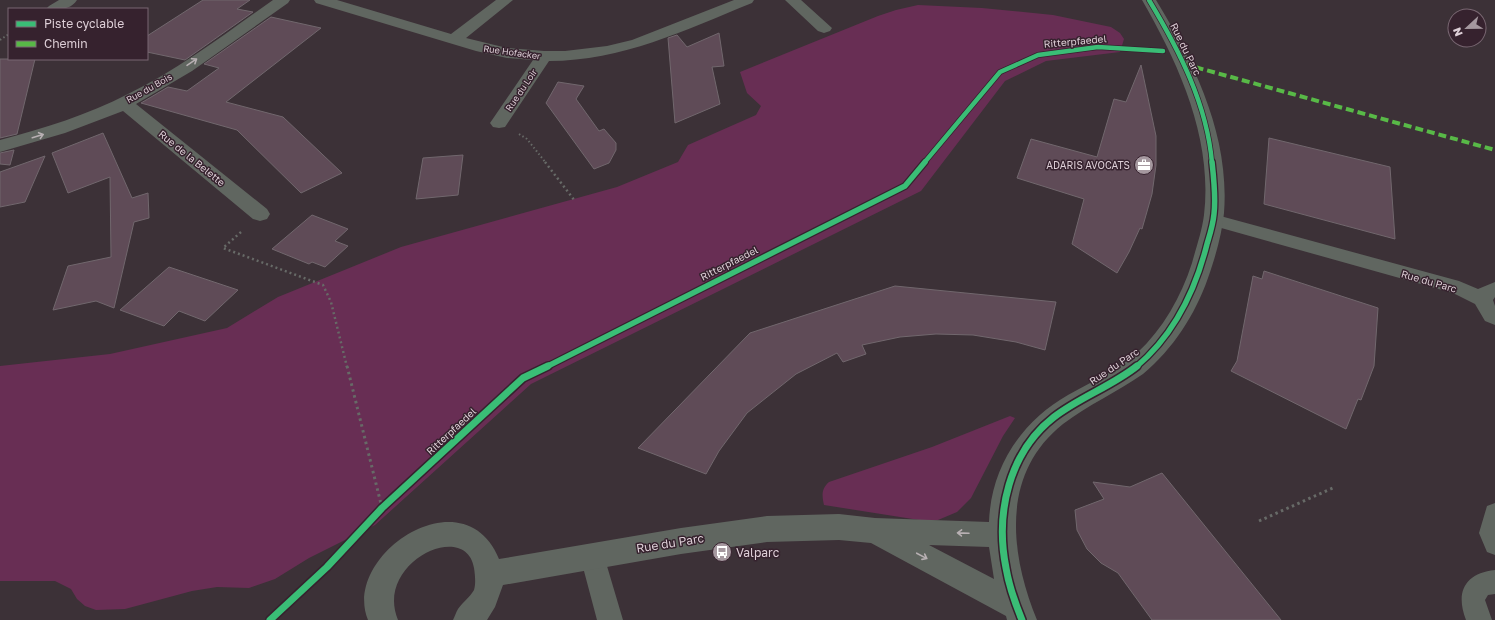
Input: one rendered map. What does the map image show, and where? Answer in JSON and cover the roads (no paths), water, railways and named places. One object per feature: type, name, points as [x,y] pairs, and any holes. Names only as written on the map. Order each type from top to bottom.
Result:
[{"type":"street","points":[[56,8],[70,0]]},
{"type":"street","name":"Rue du Bois","points":[[0,146],[68,126],[152,89],[283,0]]},
{"type":"street","name":"Rue Hofacker","points":[[321,0],[453,40],[507,53],[544,56],[587,54],[622,48],[747,0]]},
{"type":"street","points":[[453,40],[506,0]]},
{"type":"street","points":[[792,0],[824,28]]},
{"type":"street","name":"Rue du Parc","points":[[1019,613],[1007,571],[1002,534],[1002,508],[1008,483],[1018,461],[1039,430],[1052,418],[1104,387],[1144,360],[1164,338],[1180,315],[1194,287],[1201,267],[1213,220],[1214,174],[1206,121],[1179,54],[1149,0]]},
{"type":"street","name":"Rue du Loir","points":[[499,123],[544,56]]},
{"type":"street","name":"Rue de la Belette","points":[[124,102],[260,214]]},
{"type":"street","name":"Rue du Parc","points":[[490,574],[681,541],[767,529],[839,527],[875,531],[1002,534]]},
{"type":"street","name":"Rue du Parc","points":[[875,531],[1019,613]]},
{"type":"street","points":[[383,620],[378,602],[380,586],[390,567],[404,551],[422,540],[441,535],[460,536],[475,543],[485,556],[490,574],[487,593],[476,612],[468,620]]},
{"type":"lane","name":"Rue du Parc","points":[[1213,220],[1458,288],[1489,294],[1485,307],[1495,318]]},
{"type":"lane","points":[[1495,514],[1492,533],[1495,544]]},
{"type":"lane","points":[[592,556],[610,620]]},
{"type":"lane","points":[[1479,620],[1473,605],[1473,593],[1481,585],[1495,582]]},
{"type":"place","name":"ADARIS AVOCATS","points":[[1144,165]]},
{"type":"place","name":"Valparc","points":[[722,552]]}]
